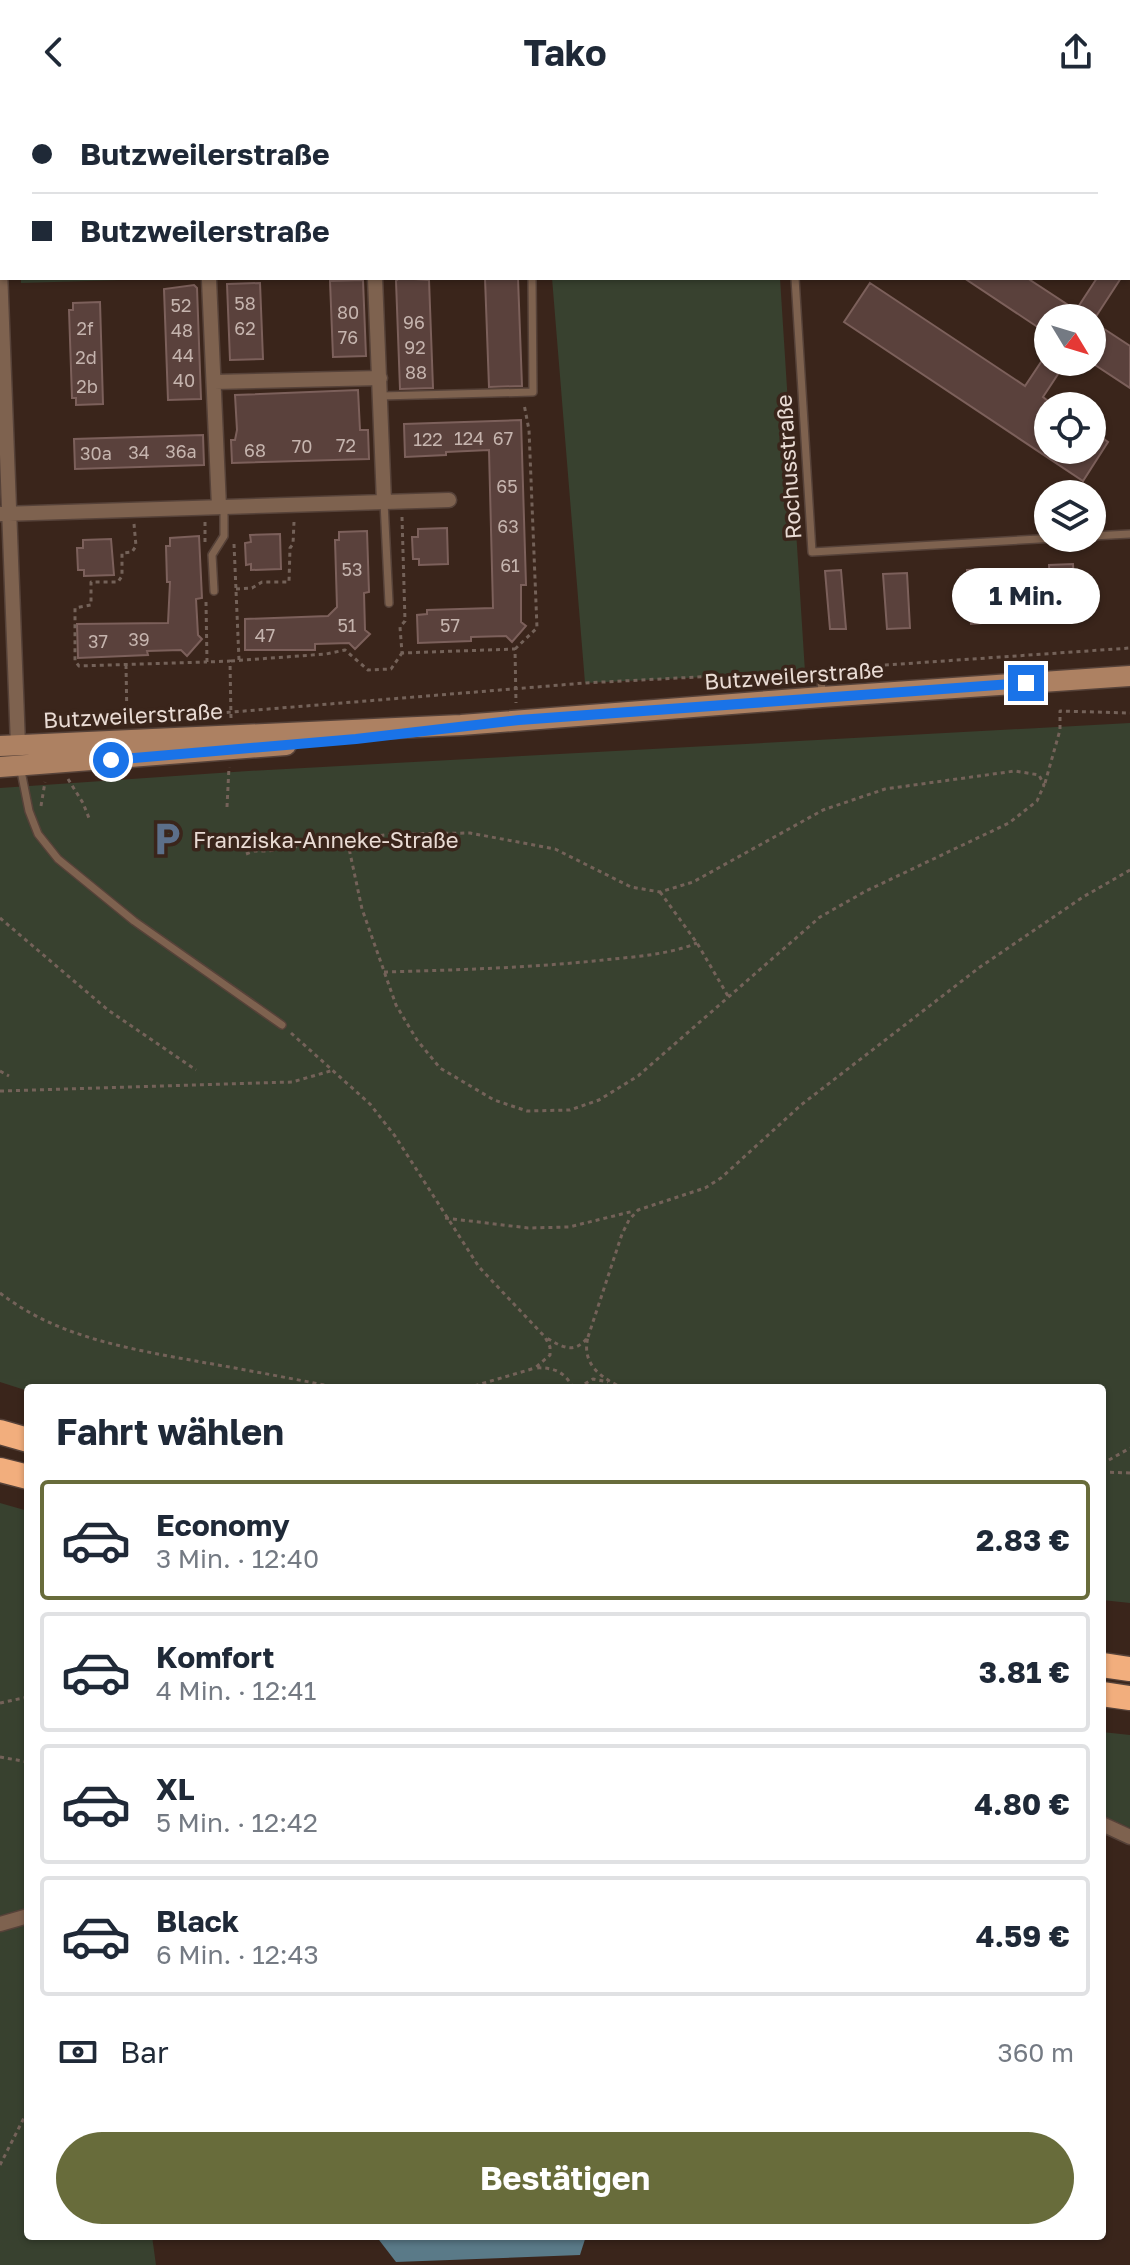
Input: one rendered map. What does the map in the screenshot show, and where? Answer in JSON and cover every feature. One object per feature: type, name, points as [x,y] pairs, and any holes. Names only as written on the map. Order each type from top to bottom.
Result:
[{"type":"highway","points":[[0,1432],[24,1439]]},
{"type":"highway","points":[[0,1470],[24,1476]]},
{"type":"highway","points":[[1106,1666],[1130,1669]]},
{"type":"highway","points":[[1106,1695],[1130,1698]]},
{"type":"main road","name":"Butzweilerstraße","points":[[9,756],[461,725],[822,686],[1130,676]]},
{"type":"street","points":[[0,280],[9,756]]},
{"type":"street","points":[[209,280],[220,507]]},
{"type":"street","points":[[375,280],[384,502]]},
{"type":"street","points":[[214,382],[380,378]]},
{"type":"street","points":[[5,514],[449,500]]},
{"type":"street","points":[[1106,1826],[1130,1837]]},
{"type":"street","points":[[0,1924],[24,1917]]},
{"type":"lane","points":[[381,396],[533,392],[532,280]]},
{"type":"lane","name":"Rochusstraße","points":[[795,280],[812,552],[1034,539]]},
{"type":"lane","points":[[384,502],[389,603]]},
{"type":"lane","points":[[210,590],[212,555],[224,536],[220,507]]},
{"type":"lane","points":[[1106,535],[1130,534]]},
{"type":"lane","points":[[9,756],[38,834],[58,859],[134,921],[282,1025]]},
{"type":"path","points":[[402,653],[515,649],[537,628],[529,430],[524,392]]},
{"type":"path","points":[[133,510],[136,546],[132,552],[122,553],[122,576],[118,582],[91,582],[91,605],[75,608],[75,661],[79,666],[230,661],[345,650],[368,670],[391,669],[402,653],[400,627],[405,621],[402,502]]},
{"type":"path","points":[[236,589],[252,588],[262,582],[289,582],[295,505]]},
{"type":"path","points":[[206,547],[220,507]]},
{"type":"path","points":[[220,507],[236,589],[239,660]]},
{"type":"path","points":[[207,662],[210,590]]},
{"type":"path","points":[[515,649],[519,720]]},
{"type":"path","points":[[227,807],[232,713],[230,661]]},
{"type":"path","points":[[126,665],[127,721]]},
{"type":"path","points":[[142,720],[515,690]]},
{"type":"path","points":[[347,839],[362,909],[396,1005],[417,1040],[440,1068],[494,1100],[527,1111],[570,1110],[599,1100],[638,1076],[820,917],[866,891],[1009,823],[1037,801],[1060,730],[1060,711],[1130,713]]},
{"type":"path","points":[[246,854],[395,834],[470,833],[555,849],[631,887],[660,892],[693,882],[823,810],[885,789],[1015,771],[1039,775],[1044,785]]},
{"type":"path","points":[[64,773],[89,818]]},
{"type":"path","points":[[38,834],[43,789],[50,776]]},
{"type":"path","points":[[445,1218],[528,1228],[569,1227],[638,1210],[705,1188],[721,1178],[801,1105],[980,967],[1083,897],[1130,870]]},
{"type":"path","points":[[660,892],[697,943],[728,996]]},
{"type":"path","points":[[0,918],[108,1010],[196,1070]]},
{"type":"path","points":[[384,972],[521,968],[630,957],[682,949],[697,943]]},
{"type":"path","points":[[282,1025],[370,1104],[395,1136],[479,1267],[545,1337],[550,1355],[535,1368]]},
{"type":"path","points":[[0,1091],[278,1083],[321,1076],[334,1070]]},
{"type":"path","points":[[0,1071],[9,1076]]},
{"type":"path","points":[[614,1384],[590,1364],[585,1347],[622,1234],[638,1210]]},
{"type":"path","points":[[0,1293],[18,1307],[73,1334],[129,1349],[318,1384]]},
{"type":"path","points":[[545,1337],[565,1348],[574,1349],[588,1337]]},
{"type":"path","points":[[481,1384],[535,1368],[549,1367],[562,1373],[572,1384]]},
{"type":"path","points":[[583,1384],[593,1379],[611,1384]]},
{"type":"path","points":[[1106,1462],[1130,1448]]},
{"type":"path","points":[[1106,1472],[1130,1473]]},
{"type":"path","points":[[0,1703],[24,1698]]},
{"type":"path","points":[[0,1757],[24,1761]]},
{"type":"path","points":[[0,2165],[24,2118]]},
{"type":"green space","points":[[21,280],[122,280],[21,283]]},
{"type":"green space","points":[[552,280],[780,280],[805,672],[585,683]]},
{"type":"green space","points":[[1130,723],[1130,1603],[1106,1600],[1106,1384],[24,1384],[24,1390],[0,1382],[0,788],[248,771]]},
{"type":"green space","points":[[0,1503],[24,1510],[24,2240],[153,2240],[156,2265],[0,2265]]},
{"type":"green space","points":[[1106,1732],[1130,1735],[1130,1828],[1106,1817]]},
{"type":"water","points":[[379,2240],[585,2240],[580,2255],[396,2262]]},
{"type":"building","points":[[363,280],[366,356],[333,357],[330,281]]},
{"type":"building","points":[[429,280],[433,388],[400,389],[396,281]]},
{"type":"building","points":[[485,280],[518,280],[522,386],[489,387]]},
{"type":"building","points":[[967,280],[1030,280],[1067,304],[1034,304],[1034,325]]},
{"type":"building","points":[[1096,280],[1120,280],[1104,304],[1080,304]]},
{"type":"building","points":[[260,283],[263,359],[230,360],[227,284]]},
{"type":"building","points":[[870,283],[1025,386],[1034,372],[1034,376],[1057,376],[1046,392],[1034,392],[1034,448],[844,322]]},
{"type":"building","points":[[194,285],[197,288],[201,399],[168,400],[164,289]]},
{"type":"building","points":[[100,302],[103,404],[76,405],[76,398],[72,398],[69,310],[73,310],[73,303]]},
{"type":"building","points":[[1106,330],[1130,346],[1130,388],[1106,372]]},
{"type":"building","points":[[358,390],[360,430],[368,430],[369,459],[232,463],[231,440],[235,440],[237,430],[235,395]]},
{"type":"building","points":[[521,420],[526,585],[521,585],[521,622],[526,626],[512,642],[506,636],[418,643],[417,615],[427,614],[427,610],[493,608],[489,450],[405,457],[404,424]]},
{"type":"building","points":[[203,435],[204,465],[75,469],[74,439]]},
{"type":"building","points":[[1057,464],[1094,464],[1081,480]]},
{"type":"building","points":[[447,528],[448,564],[419,565],[419,559],[413,559],[412,537],[418,537],[418,529]]},
{"type":"building","points":[[367,531],[369,592],[364,593],[365,630],[370,634],[355,649],[349,643],[315,644],[315,650],[245,650],[245,619],[328,616],[337,607],[335,540],[339,540],[339,532]]},
{"type":"building","points":[[280,534],[281,569],[251,570],[251,564],[246,565],[245,543],[251,542],[250,535]]},
{"type":"building","points":[[199,536],[202,598],[196,599],[198,635],[202,639],[187,656],[181,650],[147,651],[148,655],[78,658],[77,624],[168,623],[170,582],[167,582],[166,546],[170,546],[170,538]]},
{"type":"building","points":[[111,539],[114,575],[84,576],[84,570],[78,570],[77,548],[83,548],[83,540]]},
{"type":"building","points":[[1073,564],[1076,617],[1052,619],[1049,565]]},
{"type":"building","points":[[991,569],[994,622],[971,624],[967,570]]},
{"type":"building","points":[[841,570],[846,629],[830,629],[825,571]]},
{"type":"building","points":[[907,573],[910,628],[887,629],[883,574]]},
{"type":"place","name":"Franziska-Anneke-Straße","points":[[167,839]]},
{"type":"route","points":[[111,760],[356,739],[519,720],[1026,683]]}]
